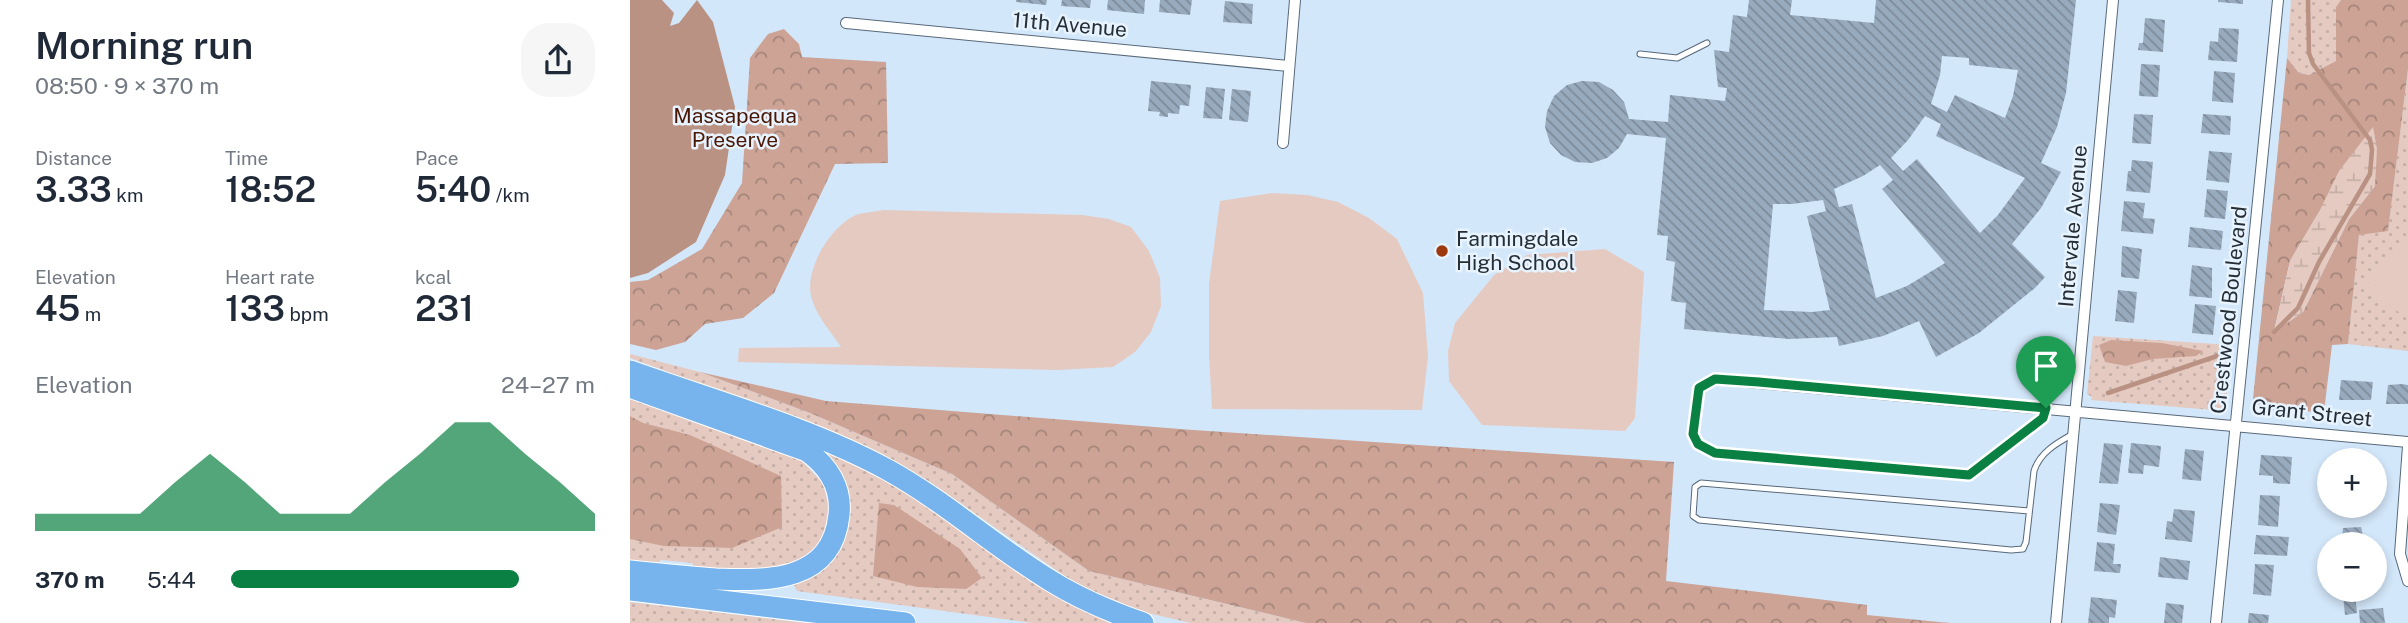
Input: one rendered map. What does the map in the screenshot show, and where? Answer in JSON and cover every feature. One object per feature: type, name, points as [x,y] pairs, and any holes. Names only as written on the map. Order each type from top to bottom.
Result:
[{"type":"highway","points":[[630,371],[798,431],[887,469],[943,503],[1052,582],[1108,610],[1143,623]]},
{"type":"highway","points":[[630,387],[807,451],[825,467],[832,478],[840,511],[836,533],[826,551],[811,566],[790,576],[726,579],[630,571]]},
{"type":"highway","points":[[630,590],[905,623]]},
{"type":"street","points":[[1283,143],[1295,0]]},
{"type":"street","name":"Intervale Avenue","points":[[2056,623],[2113,0]]},
{"type":"street","name":"Crestwood Boulevard","points":[[2216,623],[2278,0]]},
{"type":"street","name":"11th Avenue","points":[[846,23],[1289,66]]},
{"type":"street","name":"Grant Street","points":[[2046,408],[2043,418],[1969,475],[1715,453],[1698,444],[1693,434],[1699,388],[1715,379],[2076,410],[2236,425],[2408,444]]},
{"type":"street","points":[[2408,444],[2400,554],[2408,581]]},
{"type":"lane","points":[[1640,54],[1677,58],[1707,43]]},
{"type":"lane","points":[[2029,511],[1701,483],[1695,487],[1693,516],[1699,520],[2023,549],[2037,461],[2051,447],[2073,434]]},
{"type":"green space","points":[[2291,0],[2341,0],[2336,8],[2336,61],[2309,75],[2299,73],[2287,58]]},
{"type":"green space","points":[[2341,0],[2408,0],[2408,69],[2388,231],[2359,235],[2348,344],[2332,345],[2324,412],[2252,409],[2287,58],[2299,73],[2309,75],[2336,61],[2336,7]],"holes":[[[2375,186],[2349,219],[2303,312],[2274,331],[2290,261],[2319,212]]]},
{"type":"green space","points":[[784,29],[799,44],[802,57],[886,62],[888,163],[835,164],[774,293],[743,318],[705,324],[685,342],[656,350],[630,344],[630,282],[648,280],[702,249],[742,183],[750,58],[768,34]]},
{"type":"green space","points":[[2408,69],[2408,351],[2348,344],[2359,234],[2388,230]]},
{"type":"green space","points":[[2373,127],[2377,149],[2375,186],[2349,219],[2303,312],[2274,332],[2290,261],[2339,171]]},
{"type":"green space","points":[[1272,193],[1307,195],[1338,202],[1369,218],[1397,239],[1423,293],[1428,356],[1422,410],[1212,409],[1209,284],[1220,201]]},
{"type":"green space","points":[[883,210],[1082,215],[1109,219],[1131,227],[1149,251],[1160,278],[1161,306],[1151,332],[1135,352],[1113,367],[1057,370],[738,362],[739,348],[841,347],[813,303],[810,285],[812,273],[829,238],[847,220],[862,213]]},
{"type":"green space","points":[[2408,244],[2408,319],[2366,288],[2380,260]]},
{"type":"green space","points":[[1605,249],[1644,272],[1635,418],[1625,431],[1482,425],[1449,381],[1448,351],[1455,323],[1494,275],[1527,255]]},
{"type":"green space","points":[[2093,336],[2232,345],[2225,411],[2091,400],[2092,397],[2087,394]]},
{"type":"green space","points":[[2111,340],[2162,343],[2203,351],[2196,356],[2153,359],[2126,366],[2105,362],[2099,345]]},
{"type":"green space","points":[[630,354],[700,372],[810,413],[952,474],[1089,571],[1306,623],[1191,623],[1143,612],[1076,584],[930,482],[825,429],[630,358]]},
{"type":"green space","points":[[700,372],[826,401],[1193,430],[1674,462],[1666,581],[1867,605],[1867,615],[1950,623],[1306,623],[1089,571],[952,474],[810,413]]},
{"type":"green space","points":[[630,397],[801,460],[823,483],[830,511],[824,539],[798,564],[765,569],[694,568],[692,563],[661,560],[656,566],[630,564]]},
{"type":"green space","points":[[630,416],[643,423],[690,435],[781,476],[782,527],[732,548],[664,546],[630,539]]},
{"type":"green space","points":[[811,443],[899,487],[1119,623],[1033,623],[797,591],[793,583],[848,516],[845,480]]},
{"type":"green space","points":[[879,503],[894,505],[960,549],[982,578],[966,589],[917,587],[873,576]]},
{"type":"green space","points":[[630,602],[806,623],[630,623]]},
{"type":"shaded area","points":[[630,0],[662,0],[674,13],[670,26],[679,23],[697,0],[713,22],[735,107],[725,175],[696,242],[648,273],[630,278]]},
{"type":"building","points":[[1016,0],[1047,0],[1046,5]]},
{"type":"building","points":[[1062,0],[1091,0],[1090,8],[1061,6]]},
{"type":"building","points":[[1108,0],[1145,0],[1144,14],[1107,10]]},
{"type":"building","points":[[1160,0],[1192,0],[1190,15],[1159,12]]},
{"type":"building","points":[[1749,0],[1792,0],[1790,15],[1874,23],[1876,0],[2076,0],[2066,93],[2057,127],[2041,163],[2061,172],[2041,208],[2012,244],[2045,277],[1979,333],[1936,357],[1919,321],[1883,336],[1839,346],[1837,337],[1789,339],[1684,329],[1686,303],[1671,301],[1675,262],[1666,260],[1668,236],[1657,235],[1666,138],[1627,134],[1619,148],[1607,158],[1592,163],[1575,162],[1561,155],[1550,143],[1545,127],[1547,111],[1554,96],[1567,85],[1582,81],[1599,82],[1613,90],[1624,102],[1629,119],[1668,122],[1670,95],[1725,101],[1727,88],[1718,87],[1714,50],[1729,52],[1733,15],[1747,17]],"holes":[[[1942,56],[1969,58],[1969,65],[2018,70],[2005,118],[1955,95],[1947,112],[1931,104],[1940,75]],[[1925,116],[1941,124],[1936,136],[2025,178],[1998,215],[1980,233],[1917,159],[1903,171],[1891,158]],[[1880,165],[1893,180],[1882,189],[1945,263],[1907,286],[1876,298],[1852,204],[1839,207],[1834,189]],[[1823,200],[1826,211],[1807,216],[1830,310],[1764,310],[1773,204]]]},
{"type":"building","points":[[2243,0],[2243,4],[2218,2]]},
{"type":"building","points":[[1225,1],[1253,4],[1252,24],[1223,22]]},
{"type":"building","points":[[2145,18],[2165,20],[2163,52],[2138,50],[2139,43],[2143,43]]},
{"type":"building","points":[[2219,28],[2239,29],[2237,62],[2208,60],[2210,41],[2218,42]]},
{"type":"building","points":[[2141,64],[2160,65],[2158,97],[2139,96]]},
{"type":"building","points":[[2214,71],[2235,73],[2233,103],[2212,101]]},
{"type":"building","points":[[1151,81],[1191,85],[1189,106],[1180,105],[1179,114],[1168,113],[1168,117],[1159,116],[1160,112],[1148,111]]},
{"type":"building","points":[[1206,87],[1225,89],[1222,119],[1203,118]]},
{"type":"building","points":[[1232,89],[1251,91],[1248,122],[1229,120]]},
{"type":"building","points":[[2134,114],[2153,115],[2151,144],[2132,143]]},
{"type":"building","points":[[2203,114],[2231,116],[2230,135],[2201,133]]},
{"type":"building","points":[[2209,151],[2232,153],[2229,183],[2206,180]]},
{"type":"building","points":[[2132,160],[2153,162],[2150,193],[2126,191]]},
{"type":"building","points":[[2207,189],[2228,191],[2225,219],[2204,217]]},
{"type":"building","points":[[2124,201],[2145,203],[2143,218],[2155,219],[2153,234],[2121,231]]},
{"type":"building","points":[[2190,227],[2223,231],[2221,250],[2188,247]]},
{"type":"building","points":[[2122,246],[2142,249],[2139,279],[2121,277]]},
{"type":"building","points":[[2192,265],[2212,268],[2212,298],[2189,296]]},
{"type":"building","points":[[2118,290],[2137,292],[2134,323],[2115,321]]},
{"type":"building","points":[[2195,304],[2216,306],[2213,335],[2192,333]]},
{"type":"building","points":[[2341,380],[2373,382],[2371,400],[2339,400]]},
{"type":"building","points":[[2388,385],[2408,385],[2408,404],[2386,404]]},
{"type":"building","points":[[2104,443],[2123,445],[2118,484],[2099,483]]},
{"type":"building","points":[[2131,443],[2161,446],[2159,467],[2144,465],[2143,474],[2128,473]]},
{"type":"building","points":[[2185,449],[2204,451],[2201,481],[2182,479]]},
{"type":"building","points":[[2261,455],[2292,457],[2290,484],[2273,483],[2273,476],[2259,475]]},
{"type":"building","points":[[2260,495],[2280,496],[2278,527],[2258,525]]},
{"type":"building","points":[[2100,503],[2120,505],[2116,535],[2097,532]]},
{"type":"building","points":[[2174,509],[2195,511],[2192,542],[2165,539],[2167,521],[2172,522]]},
{"type":"building","points":[[2361,527],[2362,532],[2343,532],[2343,528]]},
{"type":"building","points":[[2256,535],[2289,537],[2287,556],[2254,554]]},
{"type":"building","points":[[2097,542],[2115,544],[2113,564],[2121,564],[2120,573],[2094,571]]},
{"type":"building","points":[[2160,557],[2190,561],[2188,580],[2158,577]]},
{"type":"building","points":[[2255,564],[2274,565],[2271,596],[2253,594]]},
{"type":"building","points":[[2091,597],[2117,600],[2115,618],[2109,617],[2109,623],[2088,623]]},
{"type":"building","points":[[2344,602],[2356,602],[2357,613],[2345,615]]},
{"type":"building","points":[[2166,603],[2184,605],[2182,623],[2164,623]]},
{"type":"building","points":[[2383,608],[2385,623],[2360,623],[2359,610]]},
{"type":"building","points":[[2249,613],[2269,615],[2268,623],[2248,623]]},
{"type":"waterway","points":[[2274,332],[2298,308],[2319,262],[2370,174],[2370,140],[2313,64],[2309,53],[2308,0]]},
{"type":"waterway","points":[[2108,393],[2223,354]]},
{"type":"place","name":"Farmingdale High School","points":[[1442,251]]},
{"type":"route","points":[[1715,379],[2046,408],[2043,418],[1969,475],[1715,453],[1698,444],[1693,434],[1699,388],[1715,379]]},
{"type":"park label","name":"Massapequa Preserve","points":[[735,128]]}]
